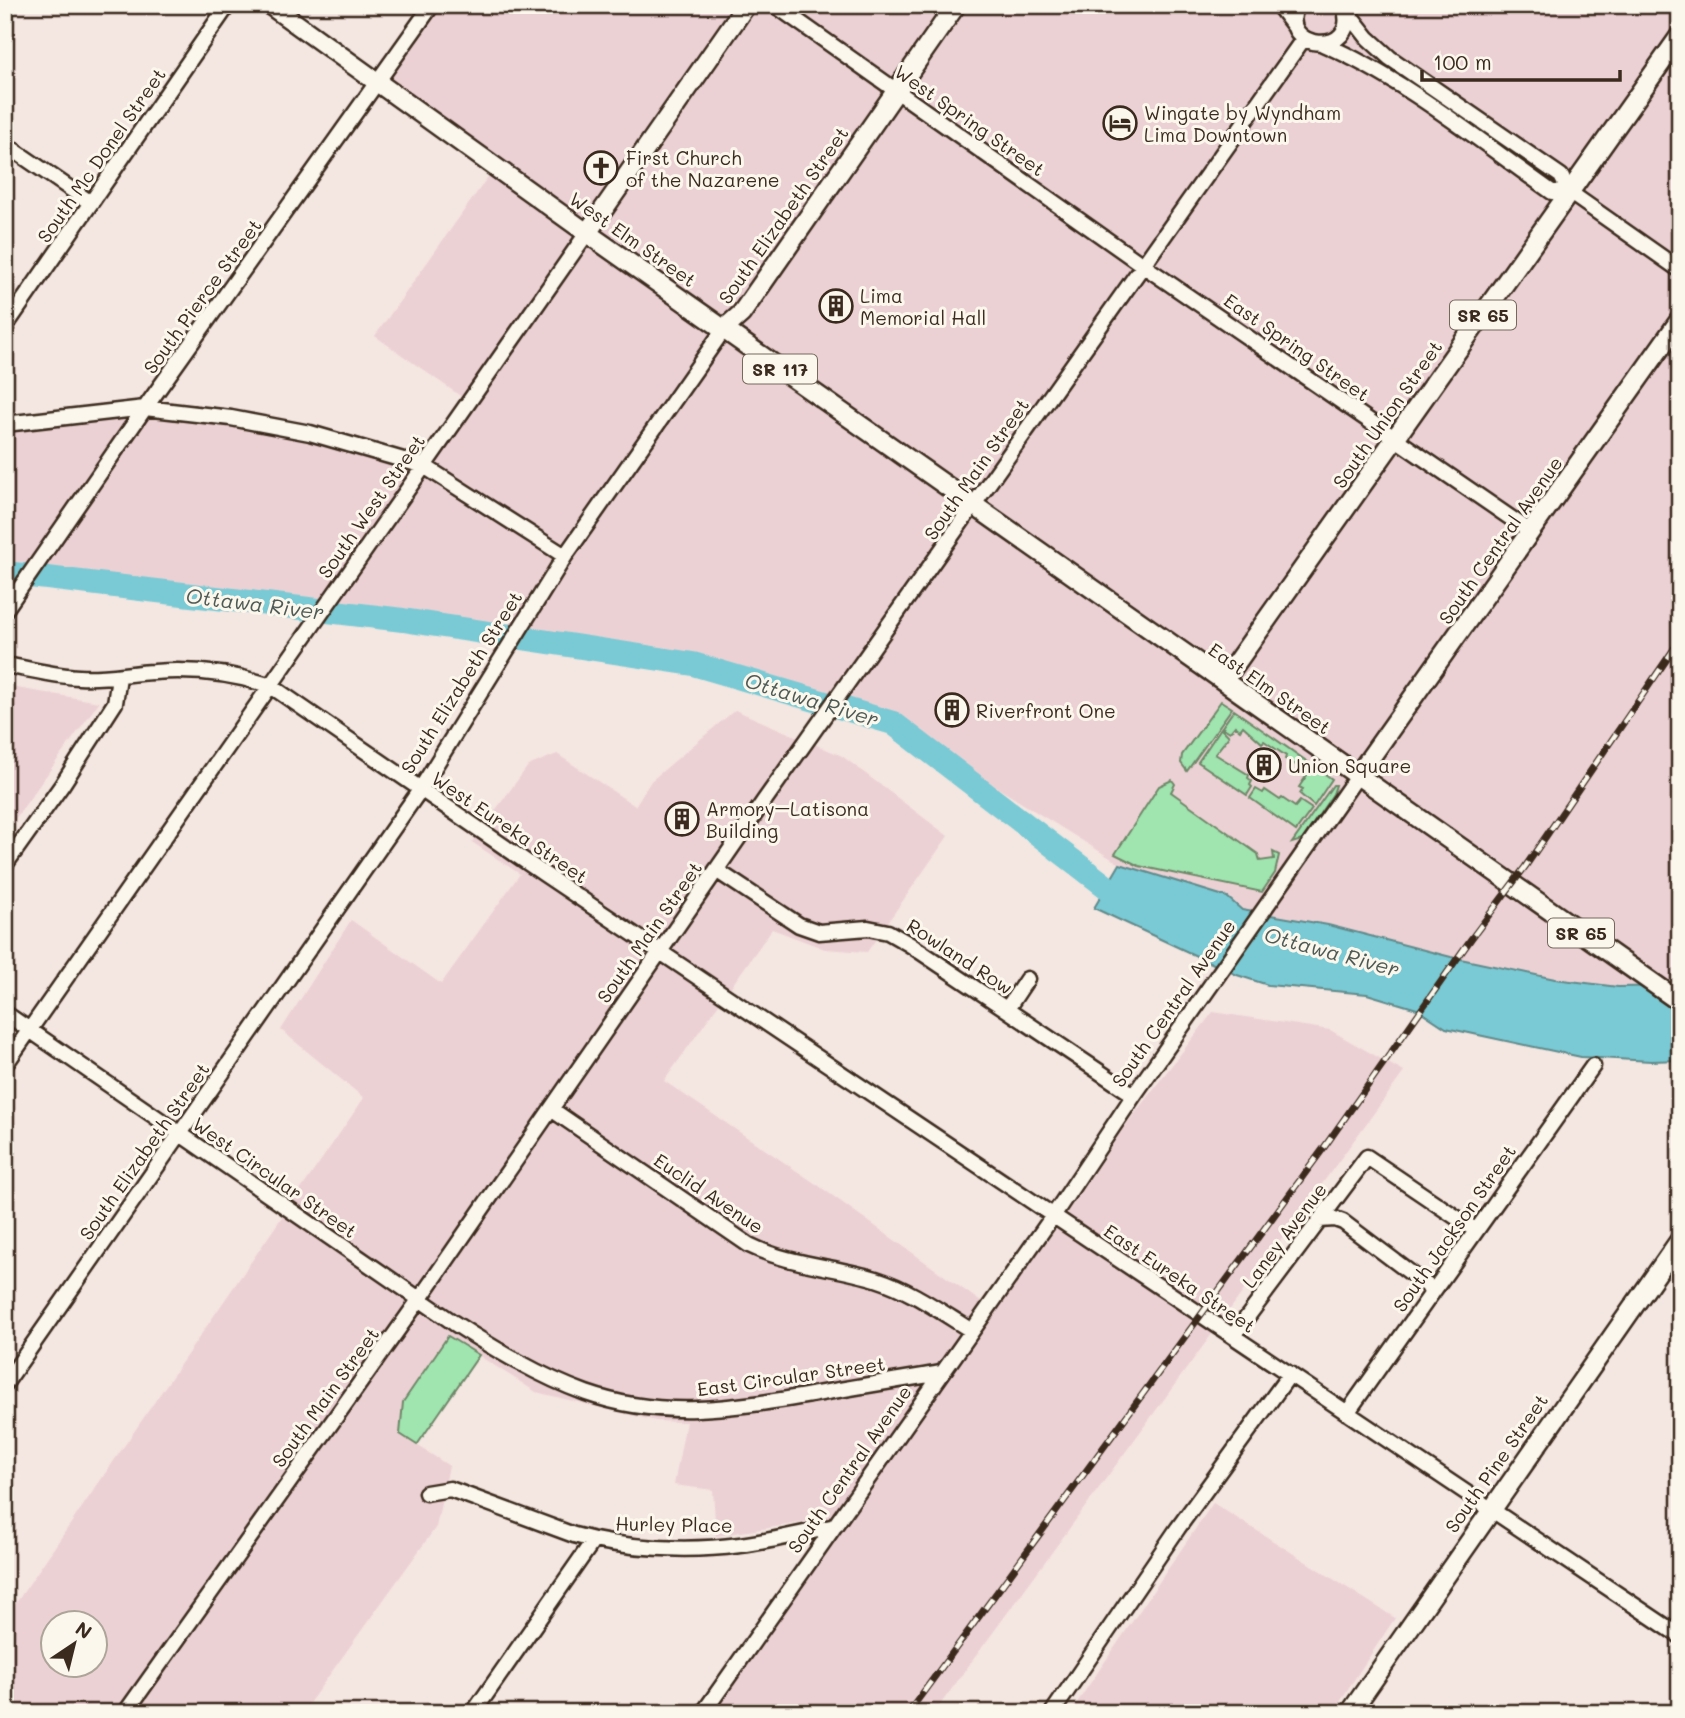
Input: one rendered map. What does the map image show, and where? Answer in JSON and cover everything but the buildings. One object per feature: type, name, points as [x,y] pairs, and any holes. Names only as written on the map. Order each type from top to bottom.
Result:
[{"type":"main road","name":"West Elm Street","points":[[270,5],[587,233],[974,505]]},
{"type":"main road","name":"South West Street","points":[[587,233],[746,5]]},
{"type":"main road","name":"South Elizabeth Street","points":[[724,329],[741,314],[956,5]]},
{"type":"main road","name":"South Union Street","points":[[1224,680],[1680,36]]},
{"type":"main road","name":"South Central Avenue","points":[[1358,775],[1680,320]]},
{"type":"main road","name":"East Elm Street","points":[[974,505],[1680,1002]]},
{"type":"main road","name":"South Pine Street","points":[[1350,1713],[1490,1509],[1677,1249]]},
{"type":"street","name":"South Mc Donel Street","points":[[5,327],[228,5]]},
{"type":"street","name":"South Pierce Street","points":[[5,610],[432,5]]},
{"type":"street","name":"West Spring Street","points":[[775,5],[1144,266]]},
{"type":"street","points":[[1278,5],[1300,33],[1371,66],[1552,192],[1569,192]]},
{"type":"street","points":[[1297,5],[1294,20],[1300,33]]},
{"type":"street","points":[[1323,44],[1339,36],[1344,28],[1344,8]]},
{"type":"street","points":[[1344,8],[1368,38],[1390,58],[1561,176],[1569,192],[1680,270]]},
{"type":"street","name":"South Main Street","points":[[125,1713],[419,1300],[659,951],[1144,266],[1300,33]]},
{"type":"street","points":[[5,144],[91,203]]},
{"type":"street","name":"South West Street","points":[[5,1065],[587,233]]},
{"type":"street","name":"East Spring Street","points":[[1144,266],[1531,532]]},
{"type":"street","name":"South Elizabeth Street","points":[[5,1384],[421,790],[565,556],[724,329]]},
{"type":"street","points":[[5,424],[145,408],[277,425],[366,447],[424,466],[565,556]]},
{"type":"street","name":"West Eureka Street","points":[[5,665],[79,677],[118,677],[153,672],[209,672],[233,674],[271,686],[659,951]]},
{"type":"street","points":[[5,865],[62,785],[115,703],[118,677]]},
{"type":"street","name":"South Central Avenue","points":[[703,1713],[1053,1216],[1134,1095],[1358,775]]},
{"type":"street","name":"Rowland Row","points":[[716,870],[809,929],[819,932],[869,928],[888,932],[1134,1095]]},
{"type":"street","name":"East Eureka Street","points":[[659,951],[1680,1636]]},
{"type":"street","points":[[1007,1009],[1027,979]]},
{"type":"street","name":"West Circular Street","points":[[5,1013],[419,1300]]},
{"type":"street","name":"South Jackson Street","points":[[1347,1413],[1593,1066]]},
{"type":"street","name":"Euclid Avenue","points":[[551,1110],[749,1245],[782,1259],[877,1279],[920,1298],[972,1331]]},
{"type":"street","name":"Laney Avenue","points":[[1233,1336],[1367,1157],[1475,1230]]},
{"type":"street","points":[[1319,1220],[1335,1219],[1343,1222],[1428,1286],[1431,1292]]},
{"type":"street","name":"East Circular Street","points":[[419,1300],[486,1344],[558,1381],[610,1400],[656,1409],[736,1407],[942,1373]]},
{"type":"street","points":[[1052,1713],[1178,1528],[1290,1374]]},
{"type":"street","name":"Hurley Place","points":[[426,1493],[450,1489],[593,1541],[657,1547],[738,1546],[835,1525]]},
{"type":"street","points":[[473,1713],[593,1541]]},
{"type":"shaded area","points":[[432,5],[1680,5],[1680,986],[1618,987],[1555,979],[1451,957],[1328,925],[1242,910],[1227,897],[1120,864],[893,723],[694,664],[403,620],[5,573],[5,424],[88,413],[231,418],[424,466],[469,402],[375,336],[495,167],[378,83]]},
{"type":"shaded area","points":[[5,686],[99,702],[5,833]]},
{"type":"shaded area","points":[[735,710],[842,756],[948,836],[867,952],[825,949],[772,929],[664,1081],[819,1186],[995,1312],[1056,1229],[1125,1126],[1213,1012],[1330,1030],[1404,1072],[934,1713],[700,1713],[826,1519],[716,1536],[713,1490],[674,1485],[686,1422],[656,1421],[536,1392],[448,1336],[403,1402],[400,1434],[449,1466],[436,1527],[302,1713],[32,1713],[5,1694],[5,1619],[364,1098],[281,1030],[351,920],[441,984],[520,874],[472,842],[528,766],[557,754],[635,806],[651,781]]},
{"type":"shaded area","points":[[1213,1503],[1395,1618],[1332,1713],[1070,1713]]},
{"type":"green space","points":[[1221,701],[1232,708],[1187,771],[1181,763],[1182,755]]},
{"type":"green space","points":[[1234,710],[1332,779],[1314,806],[1300,794],[1303,789],[1299,787],[1309,772],[1285,759],[1286,756],[1264,741],[1262,743],[1243,726],[1240,730],[1235,726],[1230,732],[1222,727]]},
{"type":"green space","points":[[1221,728],[1229,736],[1215,754],[1249,775],[1252,787],[1247,795],[1198,762]]},
{"type":"green space","points":[[1172,780],[1175,784],[1171,792],[1258,854],[1260,861],[1274,859],[1273,852],[1279,855],[1275,873],[1262,892],[1139,866],[1115,854],[1159,786]]},
{"type":"green space","points":[[1333,785],[1336,785],[1333,794],[1302,840],[1292,843]]},
{"type":"green space","points":[[1256,789],[1263,793],[1265,790],[1295,807],[1300,801],[1312,809],[1296,831],[1250,798]]},
{"type":"green space","points":[[448,1336],[479,1355],[417,1445],[400,1434],[403,1402]]},
{"type":"water","points":[[1120,864],[1227,897],[1242,910],[1328,925],[1451,957],[1555,979],[1618,987],[1680,986],[1680,1060],[1581,1057],[1446,1028],[1417,1009],[1367,994],[1268,985],[1237,975],[1094,908]]},
{"type":"waterway","name":"Ottawa River","points":[[5,573],[403,620],[693,664],[893,723],[1112,891],[1138,898]]},
{"type":"railway","points":[[908,1713],[1323,1149],[1525,867],[1680,640]]},
{"type":"place","name":"Wingate by Wyndham Lima Downtown","points":[[1120,123]]},
{"type":"place","name":"First Church of the Nazarene","points":[[601,168]]},
{"type":"place","name":"Lima Memorial Hall","points":[[836,306]]},
{"type":"place","name":"Riverfront One","points":[[952,710]]},
{"type":"place","name":"Union Square","points":[[1264,765]]},
{"type":"place","name":"Armory–Latisona Building","points":[[682,819]]}]
